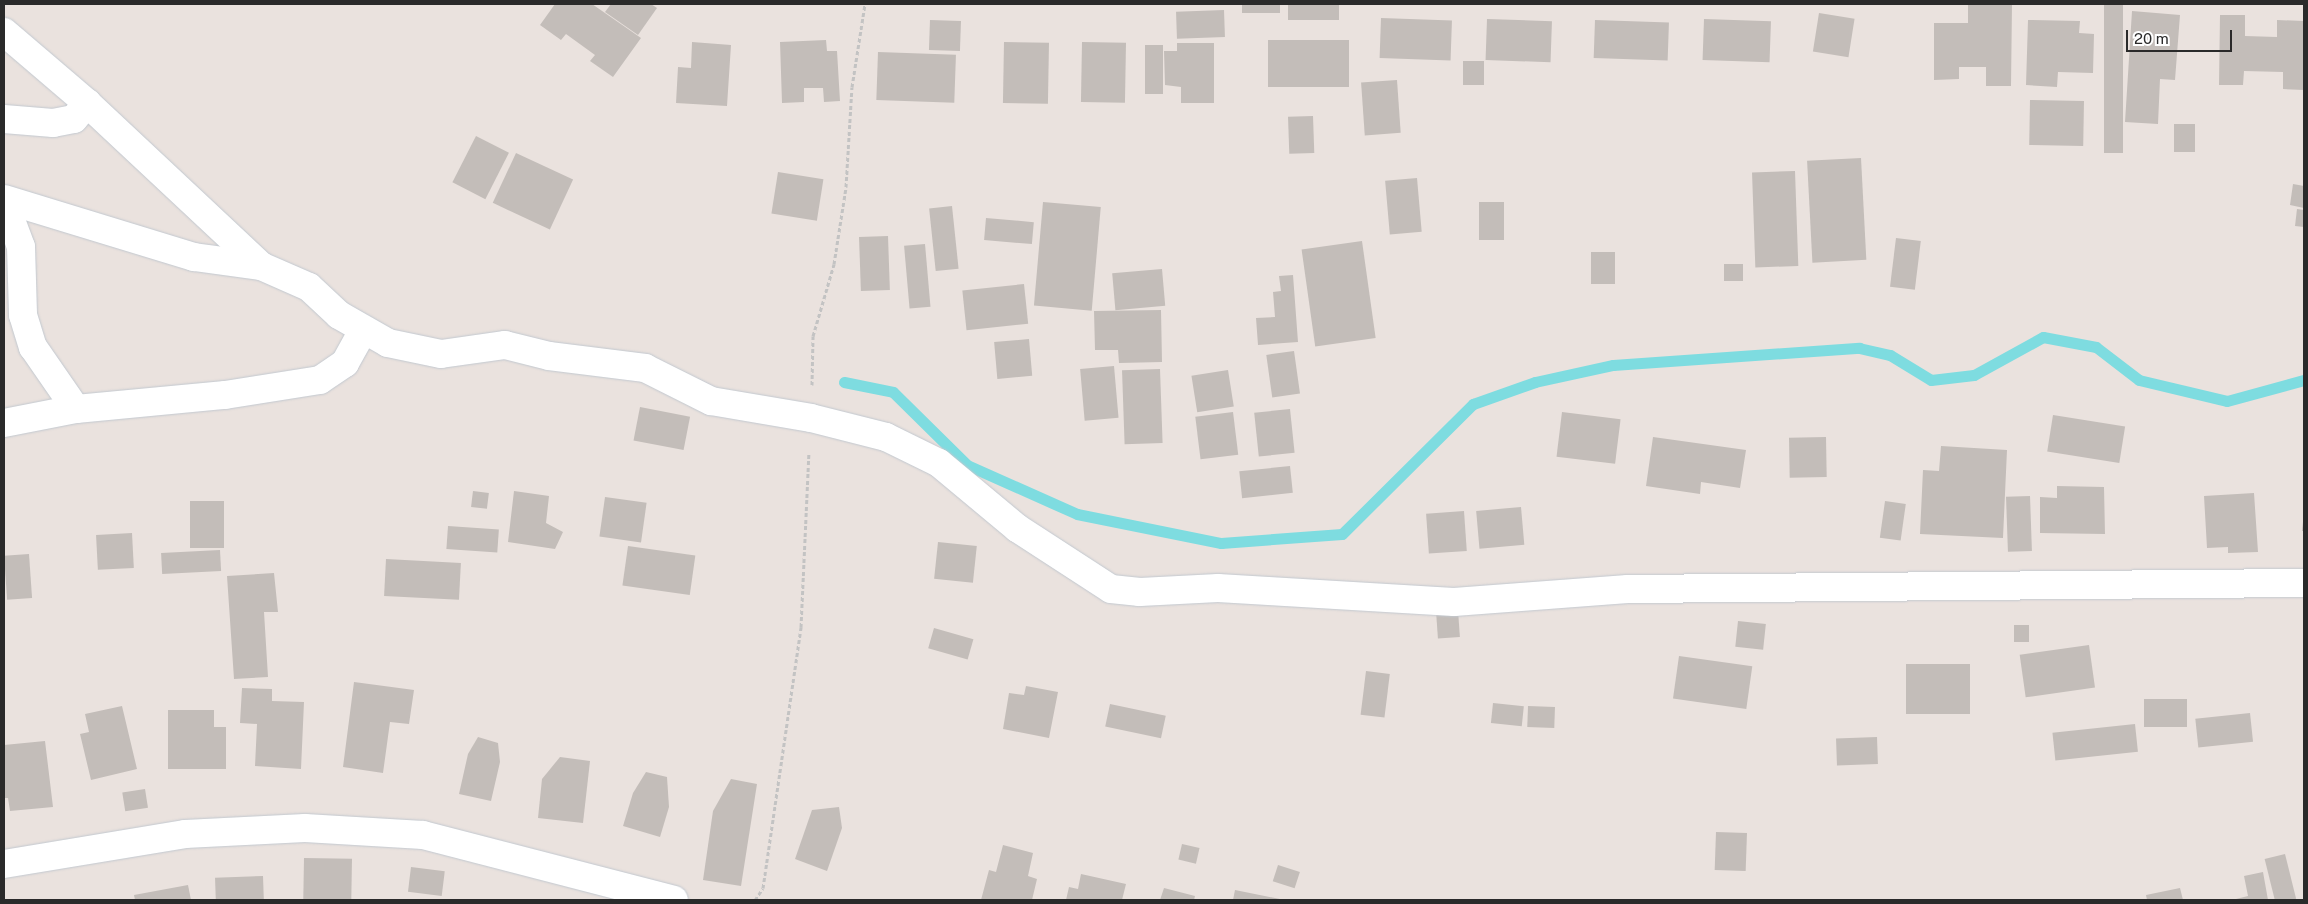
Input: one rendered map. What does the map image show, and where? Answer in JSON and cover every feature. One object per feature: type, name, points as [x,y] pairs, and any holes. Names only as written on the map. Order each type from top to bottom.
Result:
[{"type":"street","points":[[4,32],[87,103],[261,266]]},
{"type":"street","points":[[4,118],[53,123],[74,119],[87,103]]},
{"type":"street","points":[[4,200],[194,257],[261,266],[309,287],[363,331],[388,343],[441,354],[505,345],[549,356],[645,368],[711,401],[811,418],[886,437],[939,463],[1077,571],[1112,589],[1140,592],[1218,588],[1454,602],[1628,589],[2304,583]]},
{"type":"street","points":[[4,200],[21,247],[23,315],[33,347],[76,409]]},
{"type":"street","points":[[4,424],[76,409],[208,397],[320,380],[345,364],[363,331]]},
{"type":"street","points":[[4,864],[186,834],[315,828],[423,835],[674,900]]},
{"type":"path","points":[[755,900],[763,888],[801,627],[813,336],[834,264],[865,4]]},
{"type":"building","points":[[555,4],[592,4],[641,38],[613,77],[590,61],[595,55],[566,34],[561,40],[540,25]]},
{"type":"building","points":[[611,4],[651,4],[657,8],[638,35],[605,12]]},
{"type":"building","points":[[1242,4],[1280,4],[1280,13],[1242,13]]},
{"type":"building","points":[[1288,4],[1339,4],[1339,20],[1288,20]]},
{"type":"building","points":[[1968,4],[2012,4],[2011,86],[1986,86],[1986,67],[1959,67],[1959,79],[1934,80],[1934,23],[1968,23]]},
{"type":"building","points":[[2104,4],[2123,4],[2123,153],[2104,153]]},
{"type":"building","points":[[1224,10],[1225,37],[1177,39],[1176,12]]},
{"type":"building","points":[[2132,11],[2180,15],[2175,80],[2160,79],[2158,124],[2125,122]]},
{"type":"building","points":[[1819,13],[1855,19],[1848,57],[1813,52]]},
{"type":"building","points":[[2220,15],[2245,15],[2245,36],[2277,37],[2277,20],[2304,21],[2304,90],[2283,89],[2283,72],[2244,71],[2243,85],[2219,85]]},
{"type":"building","points":[[1381,18],[1452,20],[1451,60],[1380,58]]},
{"type":"building","points":[[1487,19],[1552,21],[1551,62],[1486,60]]},
{"type":"building","points":[[1704,19],[1771,21],[1770,62],[1703,60]]},
{"type":"building","points":[[930,20],[961,21],[960,51],[929,50]]},
{"type":"building","points":[[1595,20],[1669,23],[1668,61],[1594,58]]},
{"type":"building","points":[[2028,20],[2080,21],[2079,33],[2094,34],[2093,73],[2058,72],[2057,87],[2026,85]]},
{"type":"building","points":[[826,40],[827,51],[837,51],[840,101],[824,102],[823,88],[804,88],[804,102],[782,103],[780,42]]},
{"type":"building","points":[[1268,40],[1349,40],[1349,87],[1268,87]]},
{"type":"building","points":[[692,42],[731,45],[727,106],[676,103],[678,67],[691,68]]},
{"type":"building","points":[[1004,42],[1049,43],[1048,104],[1003,103]]},
{"type":"building","points":[[1082,42],[1126,43],[1125,103],[1081,102]]},
{"type":"building","points":[[1177,43],[1214,43],[1214,103],[1181,103],[1181,87],[1165,85],[1164,51],[1177,51]]},
{"type":"building","points":[[1145,45],[1163,45],[1163,94],[1145,94]]},
{"type":"building","points":[[878,52],[956,55],[954,103],[876,100]]},
{"type":"building","points":[[1463,61],[1484,61],[1484,85],[1463,85]]},
{"type":"building","points":[[1397,80],[1401,133],[1365,135],[1361,83]]},
{"type":"building","points":[[2030,100],[2084,101],[2083,146],[2029,145]]},
{"type":"building","points":[[1313,116],[1314,153],[1289,154],[1288,117]]},
{"type":"building","points":[[2174,124],[2195,124],[2195,152],[2174,152]]},
{"type":"building","points":[[476,136],[509,153],[485,199],[452,182]]},
{"type":"building","points":[[516,153],[573,180],[550,229],[493,203]]},
{"type":"building","points":[[1861,158],[1866,260],[1812,263],[1807,161]]},
{"type":"building","points":[[1795,171],[1798,266],[1755,267],[1752,173]]},
{"type":"building","points":[[778,172],[823,179],[817,221],[771,213]]},
{"type":"building","points":[[1417,178],[1422,232],[1390,235],[1385,181]]},
{"type":"building","points":[[2293,184],[2304,186],[2304,208],[2290,205]]},
{"type":"building","points":[[1043,202],[1101,207],[1092,311],[1034,306]]},
{"type":"building","points":[[1479,202],[1504,202],[1504,240],[1479,240]]},
{"type":"building","points":[[952,206],[959,269],[936,271],[929,208]]},
{"type":"building","points":[[2297,209],[2304,210],[2304,227],[2295,226]]},
{"type":"building","points":[[986,218],[1034,222],[1032,244],[984,240]]},
{"type":"building","points":[[888,236],[890,290],[861,291],[859,237]]},
{"type":"building","points":[[1896,238],[1921,241],[1915,290],[1890,287]]},
{"type":"building","points":[[1362,241],[1376,338],[1315,347],[1302,249]]},
{"type":"building","points":[[925,244],[930,307],[910,309],[904,246]]},
{"type":"building","points":[[1591,252],[1615,252],[1615,284],[1591,284]]},
{"type":"building","points":[[1724,264],[1743,264],[1743,281],[1724,281]]},
{"type":"building","points":[[1162,269],[1165,306],[1115,310],[1112,273]]},
{"type":"building","points":[[1293,275],[1298,342],[1258,345],[1256,318],[1275,317],[1273,292],[1281,291],[1279,276]]},
{"type":"building","points":[[1024,284],[1028,324],[967,330],[962,290]]},
{"type":"building","points":[[1161,310],[1162,362],[1119,363],[1118,350],[1095,350],[1094,311]]},
{"type":"building","points":[[1029,339],[1032,376],[997,379],[994,342]]},
{"type":"building","points":[[1294,351],[1300,394],[1272,397],[1266,355]]},
{"type":"building","points":[[1114,366],[1119,418],[1085,421],[1080,369]]},
{"type":"building","points":[[1160,369],[1163,443],[1125,444],[1122,370]]},
{"type":"building","points":[[1228,370],[1234,407],[1197,412],[1191,376]]},
{"type":"building","points":[[640,407],[690,417],[684,450],[634,440]]},
{"type":"building","points":[[1290,409],[1295,453],[1259,457],[1254,413]]},
{"type":"building","points":[[1233,412],[1238,455],[1201,459],[1195,417]]},
{"type":"building","points":[[1562,412],[1621,419],[1615,464],[1557,457]]},
{"type":"building","points":[[2053,415],[2125,426],[2119,463],[2047,452]]},
{"type":"building","points":[[1653,437],[1746,450],[1740,488],[1701,482],[1700,494],[1646,486]]},
{"type":"building","points":[[1826,437],[1827,477],[1790,478],[1789,438]]},
{"type":"building","points":[[1941,446],[2007,450],[2003,538],[1920,534],[1923,470],[1939,471]]},
{"type":"building","points":[[1290,466],[1293,493],[1242,498],[1239,471]]},
{"type":"building","points":[[2057,486],[2104,487],[2105,534],[2040,533],[2040,497],[2057,498]]},
{"type":"building","points":[[473,491],[489,493],[487,509],[471,507]]},
{"type":"building","points":[[514,491],[549,496],[546,523],[563,532],[555,549],[508,542]]},
{"type":"building","points":[[2254,493],[2258,552],[2228,553],[2228,547],[2207,548],[2204,496]]},
{"type":"building","points":[[2030,496],[2032,551],[2008,552],[2006,497]]},
{"type":"building","points":[[605,497],[647,503],[641,542],[599,537]]},
{"type":"building","points":[[190,501],[224,501],[224,548],[190,548]]},
{"type":"building","points":[[1885,501],[1906,504],[1901,541],[1880,538]]},
{"type":"building","points":[[1521,507],[1524,545],[1479,549],[1476,511]]},
{"type":"building","points":[[1464,511],[1467,551],[1429,554],[1426,514]]},
{"type":"building","points":[[2304,513],[2304,531],[2302,531]]},
{"type":"building","points":[[448,526],[499,530],[497,553],[446,549]]},
{"type":"building","points":[[132,533],[134,568],[98,570],[96,535]]},
{"type":"building","points":[[938,542],[977,546],[973,583],[934,579]]},
{"type":"building","points":[[628,546],[695,555],[690,595],[622,586]]},
{"type":"building","points":[[220,550],[221,571],[162,574],[161,553]]},
{"type":"building","points":[[29,554],[32,598],[7,600],[4,556]]},
{"type":"building","points":[[386,559],[461,563],[459,600],[384,596]]},
{"type":"building","points":[[274,573],[278,612],[264,612],[268,677],[234,679],[227,576]]},
{"type":"building","points":[[1458,610],[1460,637],[1438,638],[1436,612]]},
{"type":"building","points":[[1738,621],[1766,624],[1763,650],[1735,647]]},
{"type":"building","points":[[2014,625],[2029,625],[2029,642],[2014,642]]},
{"type":"building","points":[[934,628],[973,639],[968,659],[928,648]]},
{"type":"building","points":[[2089,645],[2095,688],[2026,697],[2020,655]]},
{"type":"building","points":[[1679,656],[1752,666],[1746,709],[1673,699]]},
{"type":"building","points":[[1906,664],[1970,664],[1970,714],[1906,714]]},
{"type":"building","points":[[1366,671],[1390,674],[1384,718],[1361,715]]},
{"type":"building","points":[[354,682],[414,690],[409,724],[390,722],[383,773],[343,767]]},
{"type":"building","points":[[1026,686],[1058,692],[1049,738],[1003,729],[1009,693],[1024,695]]},
{"type":"building","points":[[242,688],[272,689],[272,701],[304,702],[301,769],[255,766],[257,724],[240,723]]},
{"type":"building","points":[[2144,699],[2187,699],[2187,727],[2144,727]]},
{"type":"building","points":[[1493,703],[1524,706],[1522,726],[1491,723]]},
{"type":"building","points":[[1110,704],[1166,716],[1161,738],[1105,726]]},
{"type":"building","points":[[122,706],[137,769],[91,780],[80,734],[89,732],[85,714]]},
{"type":"building","points":[[1528,706],[1555,707],[1554,728],[1527,727]]},
{"type":"building","points":[[168,710],[214,710],[214,727],[226,727],[226,769],[168,769]]},
{"type":"building","points":[[2250,713],[2253,742],[2198,748],[2195,719]]},
{"type":"building","points":[[2135,724],[2138,752],[2055,761],[2052,733]]},
{"type":"building","points":[[478,737],[498,743],[500,762],[491,801],[459,794],[468,754]]},
{"type":"building","points":[[1877,737],[1878,764],[1837,765],[1836,738]]},
{"type":"building","points":[[45,741],[53,807],[10,811],[8,798],[4,798],[4,745]]},
{"type":"building","points":[[560,757],[590,761],[583,823],[538,818],[542,779]]},
{"type":"building","points":[[646,772],[667,777],[669,807],[660,837],[623,826],[633,793]]},
{"type":"building","points":[[731,779],[757,784],[741,886],[703,880],[713,811]]},
{"type":"building","points":[[145,789],[148,808],[125,811],[122,793]]},
{"type":"building","points":[[839,807],[842,828],[827,871],[795,859],[812,810]]},
{"type":"building","points":[[1716,832],[1747,833],[1746,871],[1715,870]]},
{"type":"building","points":[[1182,844],[1200,848],[1196,864],[1178,860]]},
{"type":"building","points":[[1003,845],[1033,853],[1028,876],[1037,879],[1032,900],[981,900],[989,870],[996,872]]},
{"type":"building","points":[[2285,854],[2296,899],[2275,900],[2265,859]]},
{"type":"building","points":[[304,858],[352,859],[351,900],[303,900]]},
{"type":"building","points":[[1278,865],[1300,872],[1295,888],[1273,881]]},
{"type":"building","points":[[411,867],[445,871],[442,896],[408,892]]},
{"type":"building","points":[[2263,872],[2268,900],[2232,900],[2248,896],[2244,876]]},
{"type":"building","points":[[1081,874],[1126,884],[1122,900],[1066,900],[1069,887],[1078,889]]},
{"type":"building","points":[[263,876],[264,900],[216,900],[215,878]]},
{"type":"building","points":[[188,885],[191,900],[135,900],[134,895]]},
{"type":"building","points":[[1164,888],[1195,896],[1194,900],[1160,900]]},
{"type":"building","points":[[2180,888],[2183,900],[2147,900],[2146,895]]},
{"type":"building","points":[[1235,890],[1280,899],[1280,900],[1233,900]]},
{"type":"waterway","points":[[844,382],[893,392],[967,465],[1077,514],[1221,543],[1342,534],[1473,404],[1535,382],[1613,365],[1859,348],[1890,355],[1931,380],[1974,375],[2043,337],[2096,347],[2139,380],[2227,401],[2304,380]]}]
